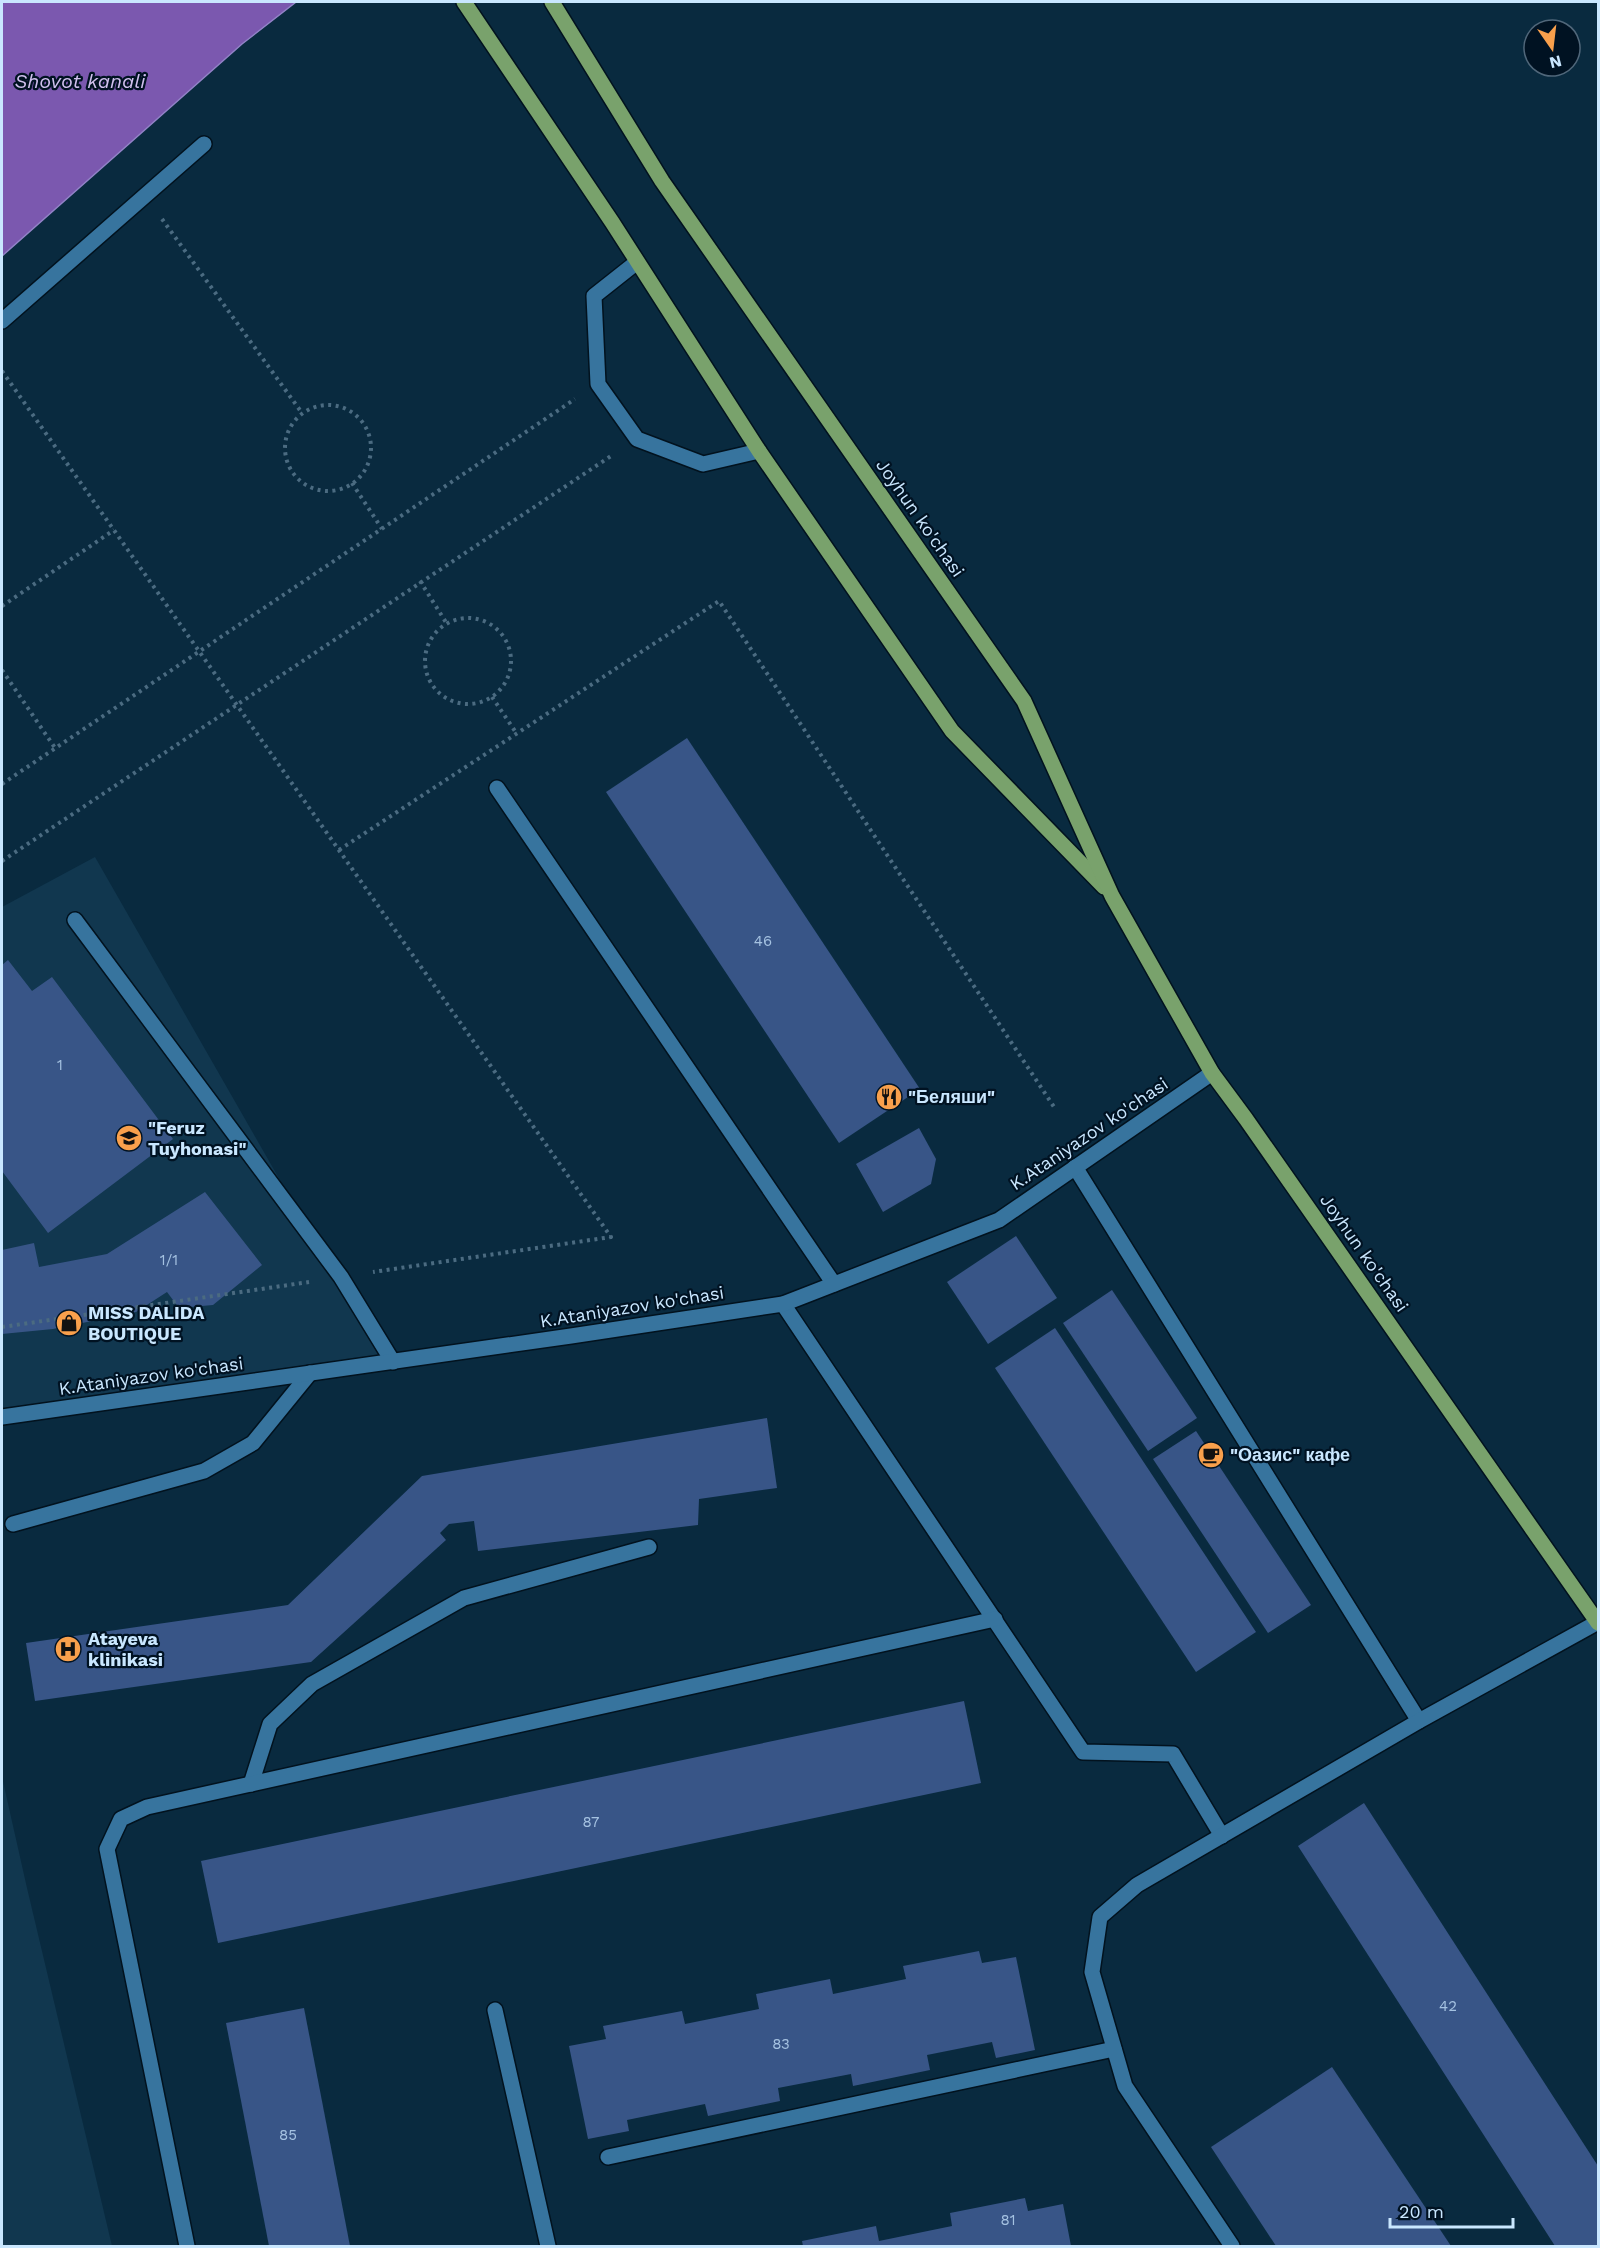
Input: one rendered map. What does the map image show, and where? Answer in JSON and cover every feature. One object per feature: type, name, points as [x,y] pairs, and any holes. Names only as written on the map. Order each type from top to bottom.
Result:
[{"type":"main road","name":"Joyhun ko'chasi","points":[[464,2],[612,222],[759,451],[952,730],[1112,896]]},
{"type":"main road","name":"Joyhun ko'chasi","points":[[552,2],[662,181],[1024,701],[1112,896],[1212,1073],[1598,1623]]},
{"type":"street","points":[[2,321],[204,144]]},
{"type":"street","points":[[637,262],[594,296],[598,384],[637,439],[703,464],[759,451]]},
{"type":"street","points":[[497,789],[834,1284]]},
{"type":"street","points":[[75,920],[340,1277],[393,1362]]},
{"type":"street","name":"K.Ataniyazov ko'chasi","points":[[2,1417],[783,1304],[999,1220],[1212,1073]]},
{"type":"street","points":[[1075,1167],[1419,1721]]},
{"type":"street","points":[[783,1304],[1083,1752],[1173,1754],[1221,1836]]},
{"type":"street","points":[[13,1524],[204,1471],[253,1443],[310,1373]]},
{"type":"street","points":[[252,1784],[270,1724],[312,1684],[464,1598],[649,1547]]},
{"type":"street","points":[[187,2247],[107,1849],[121,1819],[147,1807],[995,1619]]},
{"type":"street","points":[[1232,2247],[1125,2086],[1092,1972],[1100,1917],[1137,1885],[1419,1721],[1598,1623]]},
{"type":"street","points":[[495,2010],[548,2247]]},
{"type":"street","points":[[608,2157],[1114,2049]]},
{"type":"path","points":[[145,195],[302,413]]},
{"type":"path","points":[[2,371],[611,1237]]},
{"type":"path","points":[[2,784],[598,384]]},
{"type":"path","points":[[320,405],[334,405],[360,418],[368,431],[371,445],[369,460],[363,473],[352,483],[339,489],[326,491],[313,488],[300,481],[291,471],[286,458],[285,444],[288,431],[302,413],[320,405]]},
{"type":"path","points":[[2,861],[420,581],[637,439]]},
{"type":"path","points":[[352,483],[382,529]]},
{"type":"path","points":[[2,606],[114,530]]},
{"type":"path","points":[[420,581],[447,624]]},
{"type":"path","points":[[339,850],[719,601],[1056,1110]]},
{"type":"path","points":[[460,618],[475,618],[489,622],[508,644],[512,659],[510,673],[503,686],[492,697],[466,704],[453,701],[441,694],[432,684],[426,665],[429,644],[436,633],[447,624],[460,618]]},
{"type":"path","points":[[2,670],[55,748]]},
{"type":"path","points":[[492,697],[517,734]]},
{"type":"shaded area","name":"\"Feruz Tuyhonasi\"","points":[[95,857],[388,1369],[2,1419],[2,907]]},
{"type":"shaded area","points":[[2,1777],[27,1888],[112,2246],[2,2246]]},
{"type":"water","name":"Shovot kanali","points":[[2,2],[296,2],[242,44],[2,256]]},
{"type":"building","points":[[687,738],[920,1089],[839,1143],[606,792]]},
{"type":"building","name":"\"Feruz Tuyhonasi\"","points":[[8,960],[32,991],[52,977],[173,1139],[48,1233],[2,1171],[2,965]]},
{"type":"building","points":[[919,1128],[936,1159],[931,1184],[883,1212],[856,1164]]},
{"type":"building","points":[[205,1192],[262,1265],[213,1305],[179,1308],[167,1292],[136,1312],[53,1329],[2,1334],[2,1250],[34,1243],[39,1267],[107,1254]]},
{"type":"building","points":[[1016,1236],[1057,1298],[988,1344],[947,1282]]},
{"type":"building","points":[[1112,1290],[1197,1418],[1148,1451],[1063,1323]]},
{"type":"building","points":[[1055,1328],[1256,1632],[1196,1672],[995,1368]]},
{"type":"building","points":[[767,1418],[777,1488],[699,1499],[698,1525],[478,1551],[474,1521],[449,1524],[440,1533],[446,1540],[311,1662],[35,1701],[26,1643],[288,1605],[422,1476]]},
{"type":"building","points":[[1196,1431],[1311,1605],[1268,1633],[1153,1459]]},
{"type":"building","points":[[964,1701],[981,1783],[218,1943],[201,1861]]},
{"type":"building","points":[[1364,1803],[1598,2166],[1598,2246],[1555,2246],[1298,1846]]},
{"type":"building","points":[[979,1951],[982,1963],[1016,1957],[1035,2050],[996,2058],[992,2042],[927,2055],[930,2070],[853,2086],[851,2074],[778,2088],[780,2101],[708,2116],[705,2104],[627,2120],[629,2131],[588,2139],[569,2046],[606,2039],[603,2026],[682,2011],[685,2024],[759,2009],[756,1994],[830,1979],[833,1994],[906,1979],[903,1966]]},
{"type":"building","points":[[304,2008],[350,2246],[269,2246],[226,2023]]},
{"type":"building","points":[[1332,2067],[1451,2246],[1276,2246],[1211,2147]]},
{"type":"building","points":[[1025,2198],[1028,2211],[1063,2204],[1071,2246],[803,2246],[802,2241],[876,2226],[879,2241],[952,2226],[950,2213]]},
{"type":"place","name":"\"Беляши\"","points":[[889,1097]]},
{"type":"place","name":"\"Feruz Tuyhonasi\"","points":[[129,1138]]},
{"type":"place","name":"MISS DALIDA BOUTIQUE","points":[[69,1323]]},
{"type":"place","name":"\"Оазис\" кафе","points":[[1211,1455]]},
{"type":"place","name":"Atayeva klinikasi","points":[[68,1649]]}]
